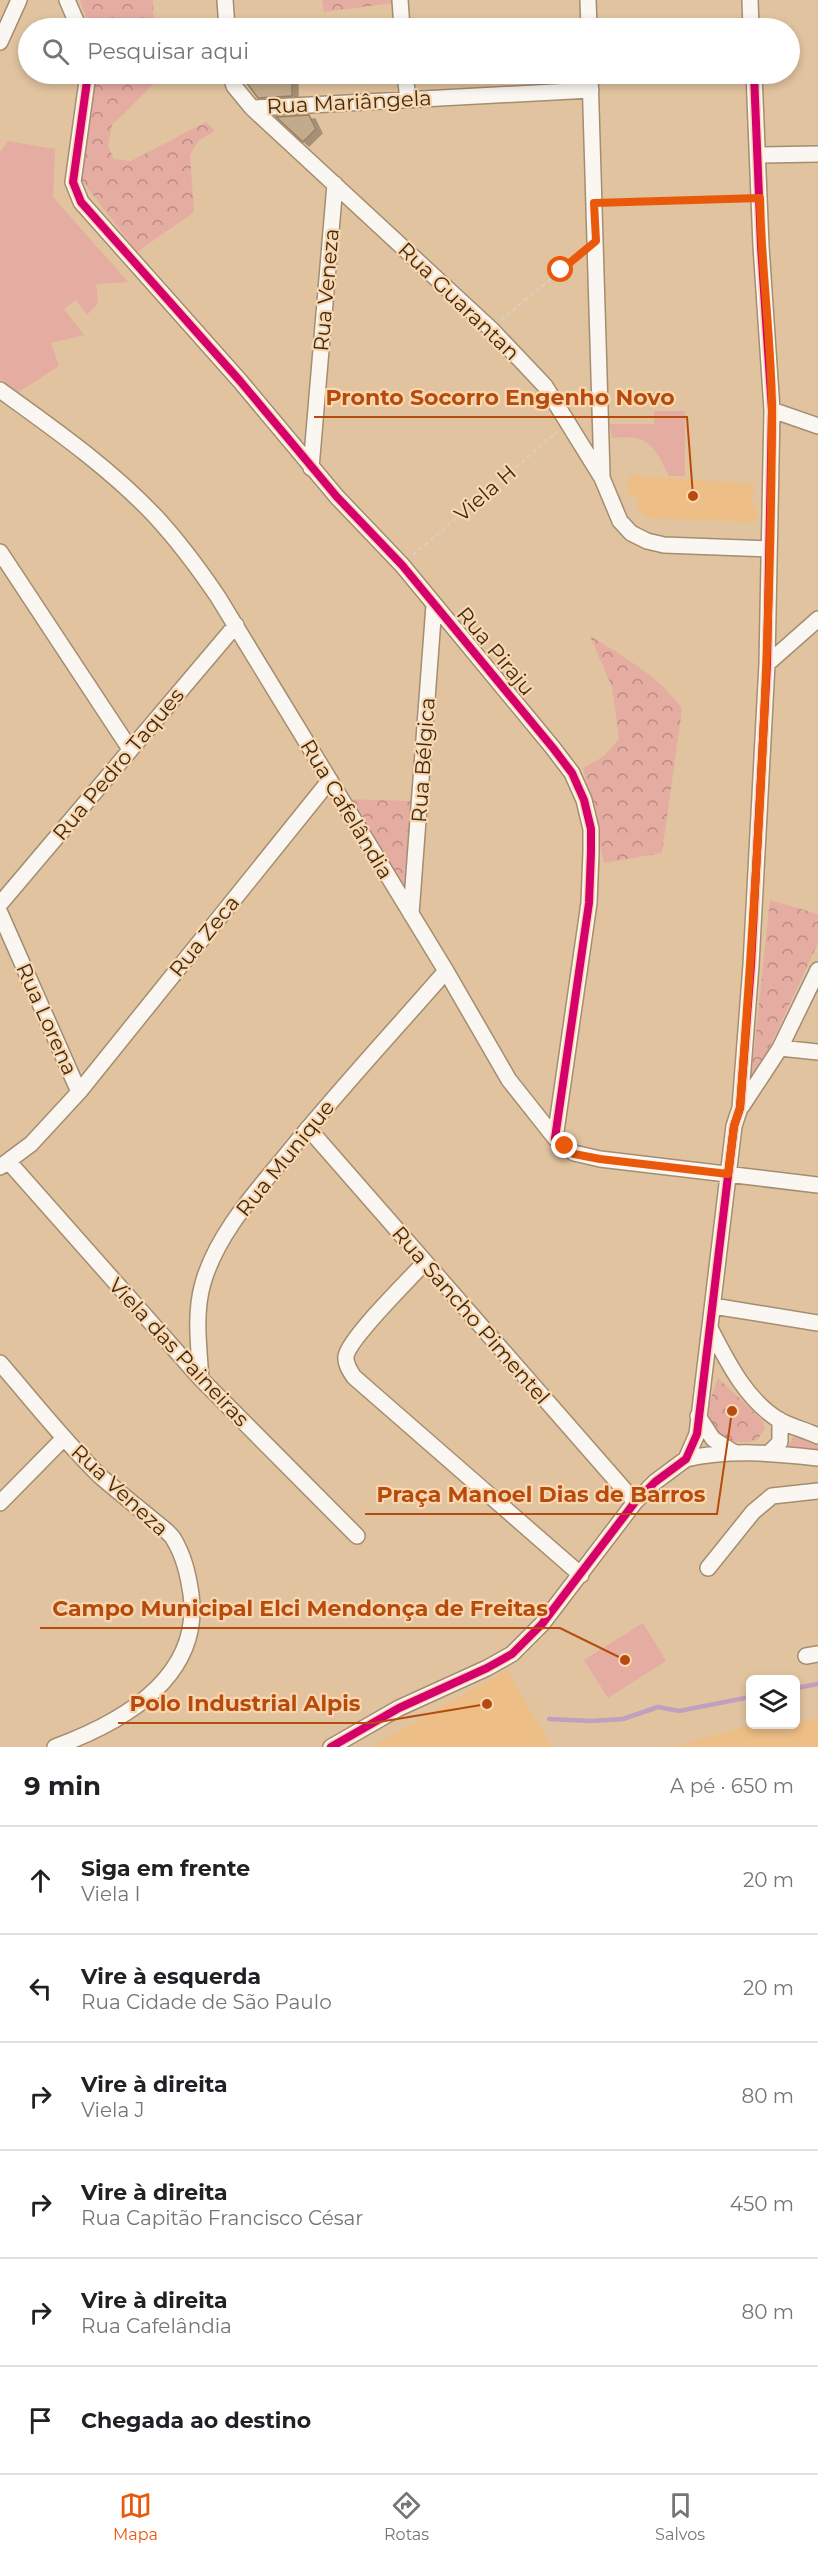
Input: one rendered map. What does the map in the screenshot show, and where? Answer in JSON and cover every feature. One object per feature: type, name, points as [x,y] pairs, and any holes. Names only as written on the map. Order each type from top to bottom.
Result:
[{"type":"street","points":[[0,42],[19,0]]},
{"type":"street","points":[[67,0],[75,18]]},
{"type":"street","points":[[225,0],[226,18]]},
{"type":"street","points":[[400,0],[401,18]]},
{"type":"street","points":[[588,0],[589,18]]},
{"type":"street","points":[[750,0],[751,18]]},
{"type":"street","name":"Rua Piraju","points":[[87,84],[74,174],[75,192],[88,212],[240,381],[356,519],[402,565],[553,748],[572,773],[584,800],[591,829],[590,903],[555,1138]]},
{"type":"street","name":"Rua Guarantan","points":[[233,84],[252,108],[491,329],[545,386],[602,478],[620,521],[631,533],[647,541],[664,545],[769,549]]},
{"type":"street","points":[[406,84],[408,99]]},
{"type":"street","points":[[591,84],[602,478]]},
{"type":"street","points":[[686,1460],[697,1434],[734,1126],[740,1108],[751,964],[767,664],[772,410],[761,246],[754,84]]},
{"type":"street","name":"Rua Mariângela","points":[[252,108],[591,90]]},
{"type":"street","points":[[758,155],[818,154]]},
{"type":"street","name":"Rua Veneza","points":[[311,468],[335,184]]},
{"type":"street","name":"Rua Cafelândia","points":[[0,390],[128,489],[189,555],[236,625],[446,971],[509,1080],[555,1138],[574,1154],[600,1159],[818,1185]]},
{"type":"street","points":[[772,410],[818,426]]},
{"type":"street","points":[[0,552],[130,749]]},
{"type":"street","name":"Rua Bélgica","points":[[411,914],[434,605]]},
{"type":"street","points":[[767,664],[818,619]]},
{"type":"street","name":"Rua Pedro Taques","points":[[0,904],[236,625]]},
{"type":"street","name":"Rua Zeca","points":[[4,1164],[48,1128],[79,1092],[330,780]]},
{"type":"street","name":"Rua Lorena","points":[[0,913],[79,1092]]},
{"type":"street","points":[[740,1108],[780,1048],[818,970]]},
{"type":"street","name":"Rua Munique","points":[[201,1379],[199,1307],[202,1286],[207,1269],[231,1226],[255,1192],[308,1128],[446,971]]},
{"type":"street","points":[[780,1048],[818,1052]]},
{"type":"street","name":"Rua Sancho Pimentel","points":[[308,1128],[635,1502]]},
{"type":"street","name":"Viela das Paineiras","points":[[4,1164],[201,1379],[357,1536]]},
{"type":"street","points":[[425,1262],[354,1341],[346,1359],[348,1368],[354,1377],[581,1575]]},
{"type":"street","points":[[713,1306],[818,1323]]},
{"type":"street","points":[[710,1328],[728,1363],[746,1388],[780,1420],[818,1436]]},
{"type":"street","name":"Rua Veneza","points":[[0,1363],[64,1438],[101,1476],[171,1535],[183,1556],[193,1608],[191,1629],[185,1650],[174,1669],[152,1693],[98,1730],[55,1747]]},
{"type":"street","points":[[698,1416],[713,1439],[736,1454]]},
{"type":"street","points":[[770,1452],[780,1442],[780,1420]]},
{"type":"street","points":[[0,1503],[64,1438]]},
{"type":"street","points":[[331,1747],[399,1708],[487,1668],[512,1654],[542,1624],[635,1502],[656,1482],[686,1460],[709,1454],[770,1452],[818,1458]]},
{"type":"street","points":[[708,1568],[753,1512],[772,1496],[818,1491]]},
{"type":"path","points":[[594,203],[760,198]]},
{"type":"path","points":[[491,329],[596,241]]},
{"type":"shaded area","points":[[628,475],[754,484],[752,506],[757,509],[756,522],[647,518],[638,509],[638,499],[627,493]]},
{"type":"shaded area","points":[[507,1670],[552,1747],[372,1747],[386,1739]]},
{"type":"shaded area","points":[[818,1719],[818,1747],[671,1747],[744,1727],[746,1729],[800,1729],[800,1721]]},
{"type":"green space","points":[[80,0],[153,0],[154,18],[86,18]]},
{"type":"green space","points":[[322,0],[393,0],[393,3],[324,12]]},
{"type":"green space","points":[[94,84],[154,84],[112,125],[108,146],[114,159],[131,161],[206,122],[215,131],[198,141],[190,155],[194,212],[137,252],[80,178]]},
{"type":"green space","points":[[8,141],[55,149],[53,197],[128,282],[96,284],[98,303],[87,315],[76,300],[64,309],[84,335],[51,343],[59,366],[17,393],[0,379],[0,152]]},
{"type":"green space","points":[[654,411],[685,411],[685,476],[669,476],[659,456],[648,443],[634,438],[612,438],[610,424],[654,424]]},
{"type":"green space","points":[[590,636],[652,677],[682,709],[662,853],[604,863],[583,768],[603,757],[619,739],[612,687]]},
{"type":"green space","points":[[344,799],[412,801],[410,905]]},
{"type":"green space","points":[[770,900],[818,914],[818,943],[750,1089]]},
{"type":"green space","points":[[718,1378],[763,1421],[765,1429],[757,1440],[741,1442],[733,1440],[719,1433],[714,1427],[710,1419],[709,1406]]},
{"type":"green space","points":[[793,1428],[818,1440],[818,1450],[788,1447],[793,1438]]},
{"type":"green space","points":[[643,1623],[666,1661],[608,1698],[584,1660]]},
{"type":"building","points":[[248,84],[292,84],[292,96],[258,98]]},
{"type":"building","points":[[309,115],[316,129],[303,142],[276,117]]},
{"type":"waterway","points":[[800,1687],[818,1684]]},
{"type":"waterway","points":[[549,1719],[591,1721],[623,1719],[658,1707],[679,1711],[746,1698]]},
{"type":"cycle path","points":[[87,84],[73,182],[81,202],[240,381],[337,497],[402,565],[553,748],[572,773],[584,800],[591,829],[589,903],[555,1138]]},
{"type":"cycle path","points":[[331,1747],[399,1708],[487,1668],[512,1654],[542,1624],[635,1502],[655,1482],[686,1459],[697,1434],[734,1126],[740,1108],[751,965],[767,664],[772,410],[761,246],[754,84]]},
{"type":"place","name":"Pronto Socorro Engenho Novo","points":[[693,496]]},
{"type":"place","name":"Praça Manoel Dias de Barros","points":[[732,1411]]},
{"type":"place","name":"Campo Municipal Elci Mendonça de Freitas","points":[[625,1660]]},
{"type":"place","name":"Polo Industrial Alpis","points":[[487,1704]]},
{"type":"route","points":[[561,270],[596,241],[594,203],[760,198],[772,410],[767,664],[751,964],[740,1108],[734,1126],[728,1174],[600,1159],[574,1154],[565,1146]]}]
